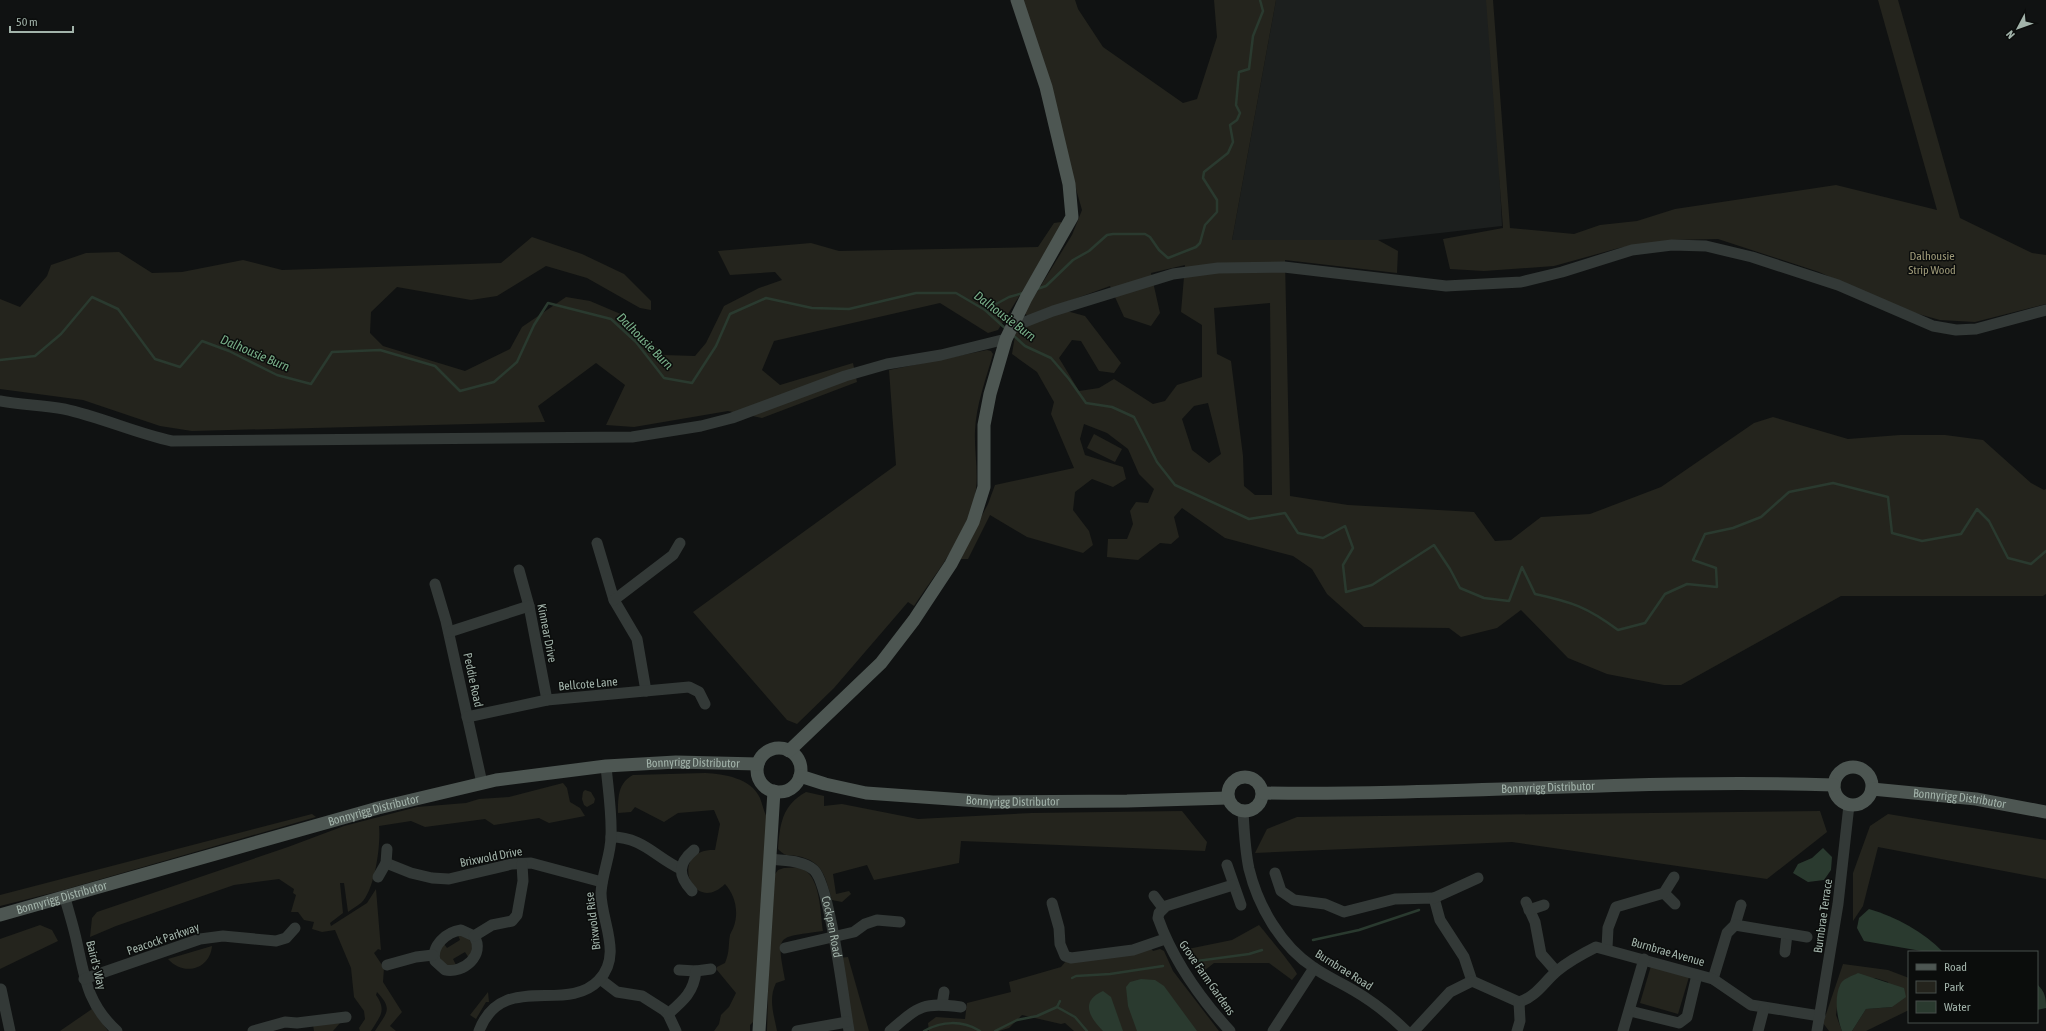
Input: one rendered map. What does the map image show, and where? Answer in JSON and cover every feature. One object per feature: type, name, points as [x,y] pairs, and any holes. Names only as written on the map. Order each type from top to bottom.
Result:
[{"type":"main road","points":[[790,751],[881,663],[914,620],[951,564],[974,522],[984,487],[984,425],[990,394],[1006,339],[1030,291],[1072,217],[1069,184],[1046,87],[1017,0]]},
{"type":"main road","points":[[777,748],[790,751],[799,762],[800,776],[793,787],[781,792],[774,792],[768,789],[760,781],[757,770],[758,764],[760,758],[770,750],[777,748]]},
{"type":"main road","name":"Bonnyrigg Distributor","points":[[0,915],[65,898],[378,808],[482,783],[606,766],[676,762],[758,764]]},
{"type":"main road","points":[[1852,766],[1866,771],[1872,782],[1872,790],[1868,798],[1862,803],[1849,805],[1839,799],[1835,793],[1834,785],[1839,772],[1852,766]]},
{"type":"main road","name":"Bonnyrigg Distributor","points":[[800,776],[825,784],[866,792],[993,802],[1127,801],[1228,798]]},
{"type":"main road","points":[[1242,777],[1255,780],[1260,784],[1262,793],[1258,806],[1250,811],[1236,809],[1228,798],[1228,789],[1231,783],[1242,777]]},
{"type":"main road","name":"Bonnyrigg Distributor","points":[[1262,793],[1339,793],[1623,785],[1834,785]]},
{"type":"main road","name":"Bonnyrigg Distributor","points":[[1872,790],[1976,800],[2046,812]]},
{"type":"main road","points":[[759,1031],[774,792]]},
{"type":"street","points":[[1012,327],[1053,310],[1173,274],[1218,268],[1284,267],[1414,283],[1461,285],[1521,282],[1562,272],[1632,250],[1672,245],[1706,246],[1752,256],[1838,285],[1933,326],[1956,330],[1976,329],[2046,310]]},
{"type":"street","points":[[0,400],[19,405],[63,409],[104,420],[144,435],[172,441],[632,436],[701,426],[732,418],[845,376],[887,364],[941,355],[1006,339]]},
{"type":"street","points":[[598,543],[614,600],[637,639],[646,691]]},
{"type":"street","points":[[614,600],[673,555],[680,544]]},
{"type":"street","name":"Kinnear Drive","points":[[519,570],[528,606],[547,700]]},
{"type":"street","name":"Peddie Road","points":[[435,584],[449,632],[482,783]]},
{"type":"street","points":[[449,632],[528,606]]},
{"type":"street","name":"Bellcote Lane","points":[[467,717],[547,700],[689,688],[699,692],[705,704]]},
{"type":"street","name":"Brixwold Rise","points":[[479,1031],[494,1009],[512,998],[571,994],[587,989],[600,979],[609,963],[611,949],[601,899],[602,882],[611,837],[606,766]]},
{"type":"street","name":"Burnbrae Terrace","points":[[1817,1031],[1838,904],[1849,805]]},
{"type":"street","name":"Burnbrae Road","points":[[1243,811],[1249,868],[1259,898],[1284,940],[1298,955],[1314,968],[1355,991],[1388,1014],[1406,1031]]},
{"type":"street","points":[[611,837],[635,840],[647,846],[667,863],[681,869]]},
{"type":"street","points":[[378,877],[386,863],[387,849]]},
{"type":"street","points":[[692,891],[684,882],[681,869],[688,855],[694,850]]},
{"type":"street","name":"Cockpen Road","points":[[770,859],[805,864],[815,870],[821,880],[834,937],[848,1026]]},
{"type":"street","name":"Brixwold Drive","points":[[386,863],[411,873],[432,878],[449,879],[531,863],[602,882]]},
{"type":"street","points":[[474,936],[492,926],[512,921],[517,915],[522,890],[522,864]]},
{"type":"street","points":[[1227,865],[1241,905]]},
{"type":"street","points":[[1275,873],[1281,891],[1294,900],[1325,904],[1344,912],[1395,899],[1434,898],[1478,878]]},
{"type":"street","points":[[1607,948],[1608,928],[1616,908],[1664,893],[1674,877]]},
{"type":"street","points":[[1154,896],[1162,908],[1233,885]]},
{"type":"street","points":[[1664,893],[1675,904]]},
{"type":"street","name":"Baird's Way","points":[[65,898],[75,932],[84,979],[92,1001],[100,1013],[117,1031]]},
{"type":"street","points":[[1434,898],[1440,920],[1464,957],[1472,981],[1520,1002],[1520,1021],[1517,1031]]},
{"type":"street","name":"Grove Farm Gardens","points":[[1052,903],[1059,928],[1062,950],[1065,956],[1071,958],[1133,950],[1165,939]]},
{"type":"street","points":[[1544,904],[1528,906],[1535,922],[1541,954],[1556,971]]},
{"type":"street","points":[[1713,979],[1727,933],[1735,925],[1741,905]]},
{"type":"street","name":"Grove Farm Gardens","points":[[1162,908],[1158,918],[1165,939],[1172,953],[1195,987],[1230,1031]]},
{"type":"street","points":[[785,948],[854,932],[865,924],[877,920],[900,922]]},
{"type":"street","points":[[1735,925],[1807,937]]},
{"type":"street","name":"Peacock Parkway","points":[[84,979],[200,939],[222,936],[276,941],[286,938],[295,928]]},
{"type":"street","points":[[455,931],[466,931],[474,936],[478,945],[477,954],[471,962],[458,969],[449,971],[440,968],[435,961],[434,955],[438,943],[455,931]]},
{"type":"street","points":[[1785,952],[1787,934]]},
{"type":"street","name":"Burnbrae Avenue","points":[[1520,1002],[1529,999],[1556,971],[1574,958],[1596,946],[1713,979],[1752,1005],[1820,1016]]},
{"type":"street","points":[[387,966],[416,957],[434,955]]},
{"type":"street","points":[[1623,1031],[1644,959]]},
{"type":"street","points":[[1273,1031],[1314,968]]},
{"type":"street","points":[[679,970],[696,971],[711,969]]},
{"type":"street","points":[[668,1014],[691,991],[695,982],[696,971]]},
{"type":"street","points":[[1630,1011],[1678,1023],[1684,1021],[1687,1017],[1697,974]]},
{"type":"street","points":[[600,979],[617,992],[646,998],[668,1014],[676,1031]]},
{"type":"street","points":[[1414,1031],[1450,992],[1472,981]]},
{"type":"street","points":[[1,989],[2,1001],[10,1031]]},
{"type":"street","points":[[942,1005],[944,992]]},
{"type":"street","points":[[890,1031],[921,1006],[942,1005],[961,1007]]},
{"type":"street","points":[[1758,1031],[1764,1008]]},
{"type":"street","points":[[253,1031],[273,1028],[286,1022],[297,1023],[346,1017]]},
{"type":"street","points":[[797,1031],[848,1026]]},
{"type":"shaded area","points":[[1276,0],[1491,0],[1502,226],[1378,240],[1232,240]]},
{"type":"green space","points":[[1022,0],[1075,0],[1078,9],[1103,47],[1183,103],[1197,99],[1217,37],[1214,0],[1276,0],[1232,240],[1378,240],[1398,251],[1397,273],[1285,260],[1290,496],[1348,505],[1474,512],[1495,541],[1511,540],[1541,517],[1590,514],[1661,487],[1754,423],[1773,417],[1848,439],[1900,435],[1945,435],[1983,440],[2031,483],[2044,490],[2046,489],[2046,594],[2043,596],[1841,596],[1681,685],[1664,685],[1607,674],[1568,658],[1521,610],[1497,628],[1461,637],[1449,628],[1364,627],[1327,594],[1312,569],[1293,556],[1225,538],[1182,508],[1174,517],[1179,537],[1171,544],[1160,543],[1138,560],[1107,557],[1108,539],[1127,539],[1133,524],[1130,511],[1136,502],[1148,503],[1154,489],[1139,474],[1128,449],[1107,433],[1084,424],[1080,439],[1085,455],[1123,467],[1126,479],[1113,487],[1092,479],[1075,492],[1073,510],[1089,531],[1093,545],[1083,553],[1027,537],[990,515],[968,559],[959,559],[988,504],[995,485],[1074,468],[1051,414],[1054,402],[1037,372],[1012,354],[1016,330],[1063,310],[1085,316],[1121,363],[1114,373],[1099,371],[1081,341],[1072,340],[1059,358],[1079,391],[1099,388],[1114,379],[1153,404],[1165,401],[1177,385],[1202,377],[1202,325],[1181,312],[1185,265],[1151,273],[1160,313],[1151,326],[1124,317],[1110,286],[1028,316],[1024,313],[1072,235],[1082,210]],"holes":[[[1270,303],[1272,495],[1255,495],[1244,486],[1243,456],[1231,361],[1217,354],[1214,308]],[[1208,403],[1221,454],[1209,463],[1192,450],[1182,419],[1194,406]]]},
{"type":"green space","name":"Dalhousie Strip Wood","points":[[1486,0],[1493,0],[1510,228],[1574,234],[1600,225],[1637,221],[1675,209],[1836,185],[1937,210],[1878,0],[1898,0],[1960,218],[2032,253],[2046,255],[2046,304],[1975,322],[1940,320],[1904,310],[1819,272],[1718,239],[1672,240],[1619,248],[1554,266],[1484,271],[1450,269],[1443,239],[1503,228]]},
{"type":"green space","points":[[1061,222],[1061,229],[998,330],[988,333],[940,303],[774,341],[762,370],[780,385],[853,363],[857,382],[762,418],[728,411],[634,427],[606,425],[625,385],[596,363],[538,406],[545,422],[192,431],[160,426],[83,400],[0,389],[0,299],[20,307],[47,276],[51,265],[86,253],[119,252],[152,273],[182,272],[243,260],[282,270],[501,263],[532,237],[582,254],[624,274],[651,301],[651,310],[640,308],[587,278],[546,266],[497,296],[471,300],[397,287],[371,312],[370,333],[383,346],[465,371],[510,349],[522,327],[566,297],[590,301],[623,315],[664,355],[695,356],[706,343],[724,306],[759,288],[782,280],[775,272],[730,275],[718,251],[811,243],[839,251],[1038,247],[1054,223]]},
{"type":"green space","points":[[987,350],[991,351],[993,354],[977,412],[975,431],[977,475],[976,492],[964,528],[940,568],[914,606],[908,602],[834,688],[797,724],[787,720],[693,612],[896,465],[889,370]]},
{"type":"green space","points":[[1094,434],[1122,449],[1115,462],[1087,448]]},
{"type":"green space","points":[[705,773],[736,778],[750,786],[756,791],[760,798],[769,821],[754,1021],[750,1025],[750,1031],[714,1031],[719,1024],[721,1015],[729,1007],[736,993],[717,970],[717,967],[725,963],[728,955],[730,935],[734,927],[736,909],[734,898],[725,884],[713,892],[703,892],[695,887],[690,879],[688,869],[692,859],[700,852],[715,850],[720,824],[714,810],[678,813],[664,822],[635,807],[631,812],[618,813],[620,791],[624,782],[633,775]]},
{"type":"green space","points":[[563,783],[567,788],[570,802],[580,808],[585,816],[549,823],[539,818],[494,825],[485,819],[425,827],[411,821],[379,826],[378,855],[370,888],[366,897],[361,903],[348,912],[344,883],[340,883],[343,913],[330,923],[331,926],[367,903],[376,889],[381,950],[378,949],[374,953],[384,968],[383,982],[402,1012],[390,1026],[396,1031],[375,1031],[385,1015],[387,1008],[377,992],[376,995],[382,1009],[381,1013],[371,1031],[360,1031],[359,1028],[365,1019],[364,1011],[354,997],[351,968],[335,930],[322,932],[312,929],[314,922],[304,920],[298,912],[291,912],[296,895],[293,893],[294,889],[279,879],[234,885],[116,926],[90,937],[92,918],[97,912],[288,847],[344,826],[417,807],[466,803],[479,799],[509,797]]},
{"type":"green space","points":[[585,790],[591,792],[595,799],[594,803],[587,807],[584,805],[582,799],[583,792]]},
{"type":"green space","points":[[806,792],[824,796],[824,806],[842,804],[918,819],[1032,813],[1182,811],[1207,842],[1205,851],[961,841],[959,863],[874,880],[867,865],[833,874],[836,894],[849,891],[851,894],[842,902],[832,900],[825,878],[818,866],[806,858],[785,854],[778,849],[781,823],[787,809],[798,797]]},
{"type":"green space","points":[[1820,811],[1827,832],[1767,879],[1512,842],[1255,853],[1267,829],[1297,817]]},
{"type":"green space","points":[[312,814],[316,817],[60,891],[0,906],[0,895]]},
{"type":"green space","points":[[1888,814],[2046,840],[2046,879],[1878,847],[1863,906],[1853,921],[1853,873],[1870,826]]},
{"type":"green space","points":[[784,868],[800,868],[807,872],[812,878],[818,895],[823,931],[796,935],[783,940],[781,945],[781,953],[785,980],[776,983],[772,995],[772,1007],[777,1031],[767,1031],[773,877],[778,870]]},
{"type":"green space","points":[[40,925],[52,930],[58,941],[0,969],[0,939]]},
{"type":"green space","points":[[1259,925],[1297,974],[1292,980],[1269,963],[1214,963],[1200,974],[1183,950],[1232,940]]},
{"type":"green space","points":[[458,935],[465,935],[474,945],[469,958],[465,952],[453,959],[456,965],[447,966],[439,959],[439,949],[444,944],[447,948],[460,940]]},
{"type":"green space","points":[[212,946],[207,960],[195,968],[181,968],[174,965],[168,959]]},
{"type":"green space","points":[[1151,948],[1153,951],[1160,949],[1164,951],[1173,971],[1219,1031],[1074,1031],[1065,1023],[1061,1024],[1022,1015],[1009,1028],[999,1031],[929,1031],[928,1023],[936,1017],[965,1019],[967,1003],[1011,992],[1009,982],[1061,967],[1066,961]]},
{"type":"green space","points":[[848,957],[869,1031],[851,1031],[839,958]]},
{"type":"green space","points":[[1843,964],[1888,970],[1908,978],[1908,1010],[1866,1031],[1852,1031],[1866,1009],[1892,1007],[1888,982],[1875,978],[1840,985],[1836,1015],[1842,1031],[1829,1031],[1823,1023]]},
{"type":"green space","points":[[1651,966],[1689,977],[1678,1014],[1640,1003]]},
{"type":"green space","points":[[488,992],[489,1002],[486,1002],[476,1019],[470,1015]]},
{"type":"green space","points":[[92,1009],[108,1031],[60,1031]]},
{"type":"green space","points":[[340,1023],[333,1031],[314,1031],[313,1025]]},
{"type":"water","points":[[1823,848],[1832,857],[1831,870],[1824,880],[1808,882],[1793,873],[1798,864],[1812,858]]},
{"type":"water","points":[[1869,909],[1879,912],[1909,926],[1927,938],[1942,951],[1921,951],[1864,941],[1857,928],[1859,918]]},
{"type":"water","points":[[1858,973],[1904,988],[1906,997],[1892,1007],[1866,1009],[1852,1031],[1842,1031],[1837,1008],[1838,990],[1843,981]]},
{"type":"water","points":[[1141,979],[1155,980],[1164,986],[1197,1031],[1137,1031],[1128,1006],[1126,987],[1130,982]]},
{"type":"water","points":[[2038,985],[2044,995],[2046,1008],[2038,1010]]},
{"type":"water","points":[[1103,991],[1111,997],[1123,1031],[1103,1031],[1091,1015],[1089,1004],[1091,1000]]},
{"type":"waterway","points":[[1037,289],[1046,286],[1073,260],[1089,251],[1107,235],[1145,234],[1150,237],[1159,250],[1168,258],[1196,247],[1200,243],[1205,225],[1217,212],[1217,200],[1203,178],[1204,172],[1228,153],[1233,142],[1230,125],[1237,120],[1240,113],[1236,105],[1239,72],[1249,69],[1253,36],[1263,11],[1260,0]]},
{"type":"waterway","name":"Dalhousie Burn","points":[[0,360],[35,356],[61,334],[92,297],[118,309],[155,359],[180,367],[202,341],[229,351],[277,375],[311,384],[332,352],[380,350],[435,366],[460,391],[494,382],[517,362],[534,325],[548,303],[611,319],[636,342],[664,378],[692,383],[716,346],[730,314],[766,298],[812,308],[849,309],[916,293],[956,293],[985,310],[1006,329]]},
{"type":"waterway","points":[[985,310],[1009,297],[1023,293]]},
{"type":"waterway","name":"Dalhousie Burn","points":[[1013,335],[1025,346],[1051,358],[1069,379],[1086,403],[1112,407],[1134,417],[1157,462],[1175,485],[1249,519],[1285,513],[1298,533],[1323,538],[1345,526],[1353,548],[1343,565],[1346,592],[1372,585],[1434,545],[1450,569],[1460,588],[1484,598],[1509,601],[1522,567],[1535,594],[1579,606],[1618,630],[1645,623],[1665,594],[1687,584],[1717,587],[1716,568],[1693,560],[1705,534],[1733,528],[1761,517],[1789,492],[1833,483],[1888,497],[1892,533],[1922,541],[1961,534],[1977,509],[1989,521],[2008,558],[2031,564],[2046,551]]},
{"type":"waterway","points":[[1313,940],[1359,930],[1419,910]]},
{"type":"waterway","points":[[1197,961],[1249,954],[1262,950]]},
{"type":"waterway","points":[[1072,978],[1076,976],[1110,974],[1163,966]]},
{"type":"waterway","points":[[1057,1007],[1060,1001]]},
{"type":"waterway","points":[[995,1031],[1017,1020],[1037,1016],[1057,1007],[1075,1017],[1087,1031]]},
{"type":"waterway","points":[[924,1031],[938,1025],[952,1023],[966,1025],[980,1031]]}]
